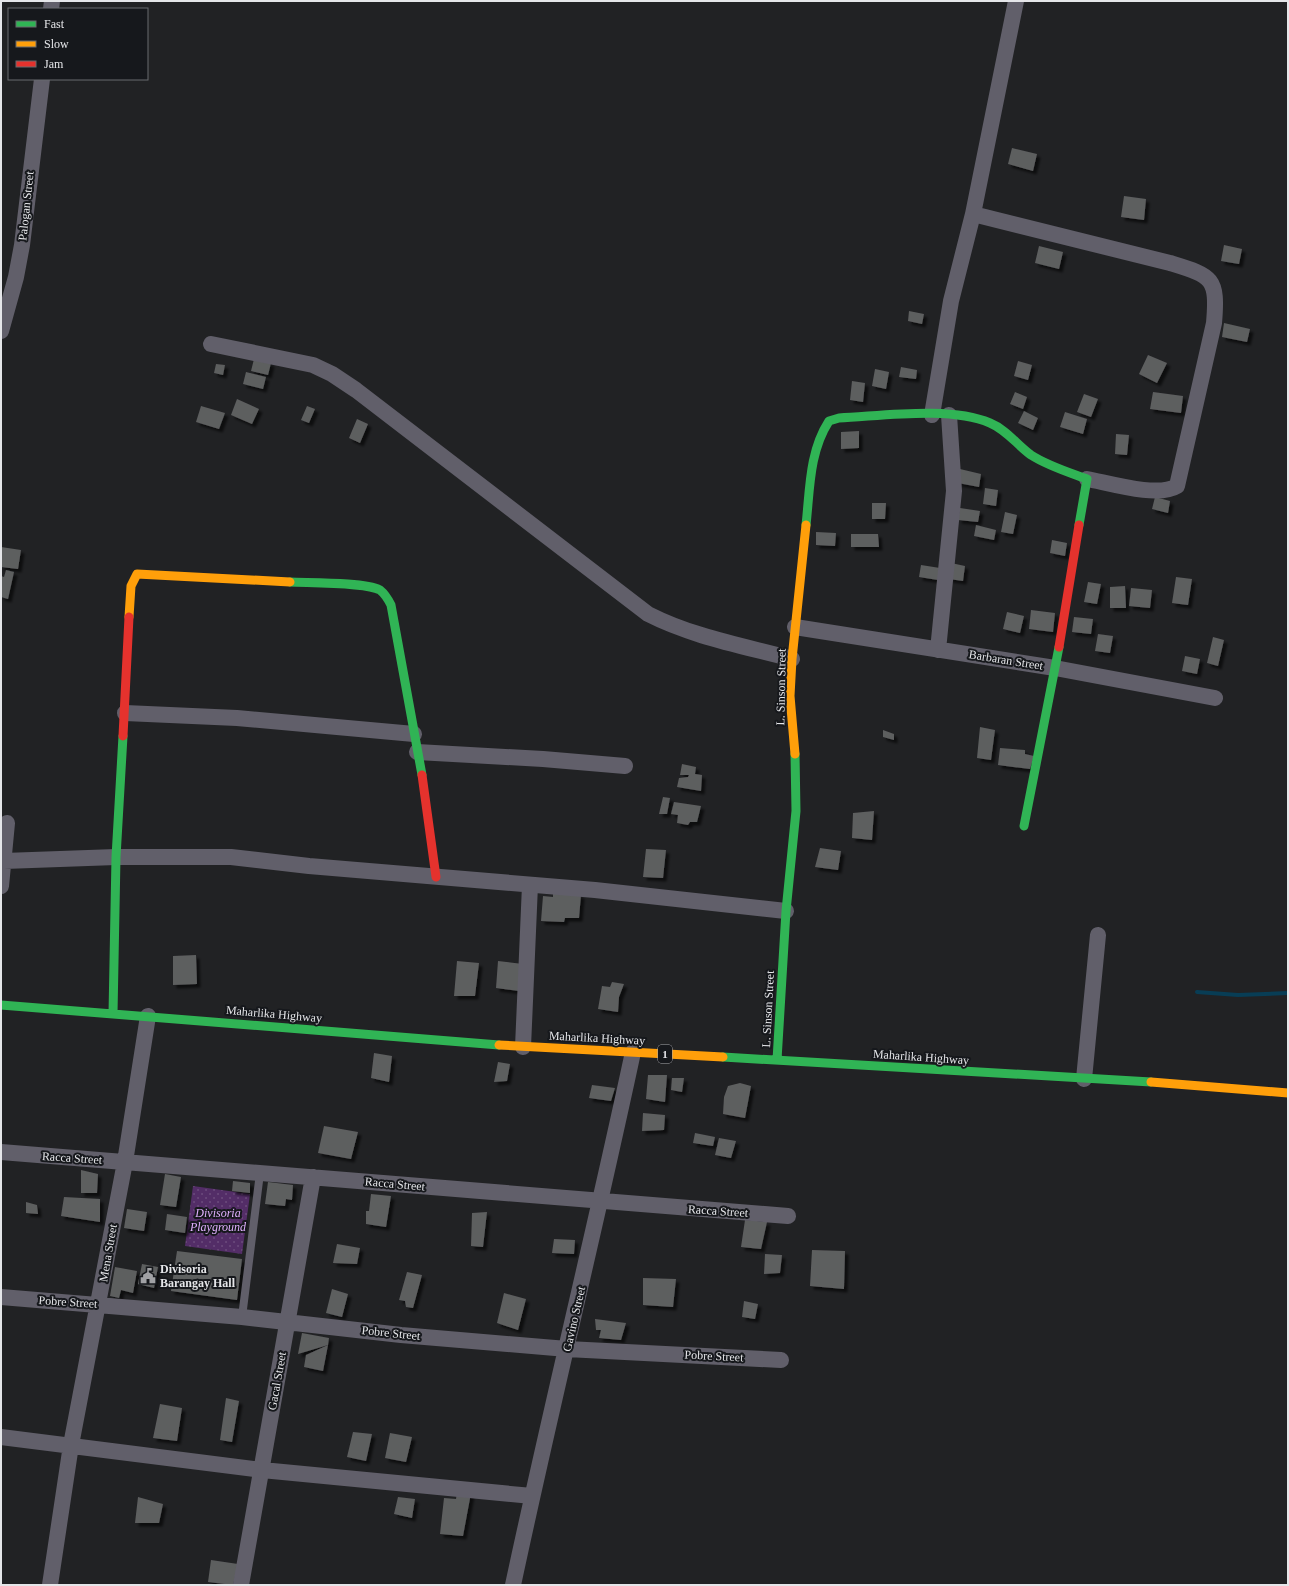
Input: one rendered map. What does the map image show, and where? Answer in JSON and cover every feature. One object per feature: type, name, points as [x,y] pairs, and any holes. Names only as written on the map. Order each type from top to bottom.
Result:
[{"type":"main road","points":[[932,415],[949,415],[976,419],[992,424],[1032,455],[1087,479],[1055,668],[1024,826]]},
{"type":"main road","name":"L. Sinson Street","points":[[777,1060],[786,911],[794,846],[797,785],[791,722],[792,659],[814,455],[820,435],[829,421],[839,418],[932,415]]},
{"type":"main road","points":[[113,1014],[116,857],[131,586],[137,574],[144,573],[366,586],[379,589],[386,594],[391,605],[425,792],[436,877]]},
{"type":"main road","name":"Maharlika Highway","points":[[1,1005],[523,1047],[777,1060],[1288,1093]]},
{"type":"street","points":[[932,415],[951,302],[973,214],[1016,1]]},
{"type":"street","name":"Palogan Street","points":[[1,331],[16,277],[22,245],[42,80]]},
{"type":"street","points":[[973,214],[1170,263],[1197,272],[1208,279],[1214,289],[1214,323],[1176,486],[1170,490],[1134,488],[1087,479]]},
{"type":"street","points":[[211,344],[293,360],[327,371],[356,390],[648,614],[668,625],[701,636],[792,659]]},
{"type":"street","points":[[938,650],[954,490],[949,415]]},
{"type":"street","name":"Barbaran Street","points":[[795,627],[1055,668],[1215,698]]},
{"type":"street","points":[[125,713],[237,718],[414,734]]},
{"type":"street","points":[[417,752],[625,766]]},
{"type":"street","points":[[1,886],[7,823]]},
{"type":"street","points":[[4,861],[116,857],[231,857],[436,877],[595,890],[786,911]]},
{"type":"street","points":[[523,1047],[530,885]]},
{"type":"street","points":[[1084,1079],[1098,934]]},
{"type":"street","name":"Mena Street","points":[[50,1585],[71,1445],[125,1162],[148,1016]]},
{"type":"street","name":"Gavino Street","points":[[513,1585],[532,1496],[601,1201],[633,1052]]},
{"type":"street","name":"Racca Street","points":[[1,1152],[788,1216]]},
{"type":"street","name":"Gacal Street","points":[[241,1585],[313,1177]]},
{"type":"street","name":"Pobre Street","points":[[1,1297],[242,1317],[567,1349],[781,1360]]},
{"type":"street","points":[[1,1437],[262,1470],[532,1496]]},
{"type":"lane","points":[[242,1317],[260,1173]]},
{"type":"green space","name":"Divisoria Playground","points":[[193,1186],[250,1194],[242,1254],[185,1246]]},
{"type":"building","points":[[1012,148],[1037,154],[1033,171],[1008,164]]},
{"type":"building","points":[[1124,196],[1146,199],[1144,220],[1121,217]]},
{"type":"building","points":[[1224,245],[1242,249],[1239,264],[1221,261]]},
{"type":"building","points":[[1039,246],[1063,252],[1059,269],[1035,263]]},
{"type":"building","points":[[909,311],[924,314],[922,324],[908,321]]},
{"type":"building","points":[[1224,323],[1250,329],[1247,342],[1222,337]]},
{"type":"building","points":[[1148,355],[1167,363],[1157,383],[1139,374]]},
{"type":"building","points":[[254,359],[271,363],[268,375],[251,371]]},
{"type":"building","points":[[1018,361],[1032,365],[1028,380],[1014,376]]},
{"type":"building","points":[[216,364],[225,365],[223,375],[214,373]]},
{"type":"building","points":[[901,367],[917,370],[916,379],[899,377]]},
{"type":"building","points":[[875,369],[889,372],[886,389],[872,386]]},
{"type":"building","points":[[246,372],[266,377],[263,389],[243,384]]},
{"type":"building","points":[[852,381],[865,383],[863,402],[850,400]]},
{"type":"building","points":[[1015,392],[1027,397],[1023,409],[1010,404]]},
{"type":"building","points":[[1153,392],[1183,396],[1181,413],[1150,409]]},
{"type":"building","points":[[1084,394],[1098,399],[1091,417],[1077,412]]},
{"type":"building","points":[[237,399],[259,409],[252,424],[231,415]]},
{"type":"building","points":[[201,406],[225,413],[219,429],[196,422]]},
{"type":"building","points":[[307,406],[315,409],[309,423],[301,420]]},
{"type":"building","points":[[1024,411],[1038,418],[1033,430],[1018,423]]},
{"type":"building","points":[[1065,412],[1087,419],[1083,434],[1060,427]]},
{"type":"building","points":[[357,419],[368,424],[360,443],[349,438]]},
{"type":"building","points":[[859,431],[859,448],[841,449],[841,432]]},
{"type":"building","points":[[1116,434],[1129,435],[1127,455],[1115,454]]},
{"type":"building","points":[[960,469],[981,474],[979,487],[958,483]]},
{"type":"building","points":[[985,488],[998,490],[996,506],[983,504]]},
{"type":"building","points":[[1155,497],[1170,501],[1168,513],[1152,509]]},
{"type":"building","points":[[872,503],[886,503],[885,519],[872,519]]},
{"type":"building","points":[[960,508],[980,511],[978,522],[958,520]]},
{"type":"building","points":[[1005,512],[1017,515],[1013,534],[1001,532]]},
{"type":"building","points":[[976,525],[996,530],[994,540],[974,536]]},
{"type":"building","points":[[816,532],[836,533],[835,546],[816,545]]},
{"type":"building","points":[[851,534],[878,534],[879,547],[851,547]]},
{"type":"building","points":[[1052,540],[1067,543],[1065,556],[1050,553]]},
{"type":"building","points":[[1,547],[21,550],[18,569],[1,567]]},
{"type":"building","points":[[951,563],[965,566],[963,581],[949,579]]},
{"type":"building","points":[[921,565],[940,568],[938,580],[919,577]]},
{"type":"building","points":[[6,570],[14,572],[8,599],[1,597],[1,576],[4,577]]},
{"type":"building","points":[[1176,577],[1192,579],[1188,605],[1172,603]]},
{"type":"building","points":[[1088,582],[1101,584],[1097,604],[1084,602]]},
{"type":"building","points":[[1125,586],[1126,608],[1110,608],[1110,587]]},
{"type":"building","points":[[1131,588],[1152,590],[1150,608],[1129,606]]},
{"type":"building","points":[[1031,610],[1055,613],[1053,632],[1029,629]]},
{"type":"building","points":[[1007,612],[1024,616],[1020,633],[1003,629]]},
{"type":"building","points":[[1074,617],[1093,619],[1091,634],[1072,632]]},
{"type":"building","points":[[1098,634],[1113,636],[1110,653],[1095,651]]},
{"type":"building","points":[[1213,637],[1224,640],[1218,666],[1207,663]]},
{"type":"building","points":[[1185,656],[1200,659],[1197,674],[1182,671]]},
{"type":"building","points":[[980,727],[995,730],[991,760],[977,758]]},
{"type":"building","points":[[883,730],[894,734],[894,740],[883,737]]},
{"type":"building","points":[[1000,748],[1025,750],[1025,754],[1034,756],[1030,769],[998,765]]},
{"type":"building","points":[[682,764],[696,767],[695,774],[702,775],[701,791],[677,787],[679,778],[688,777],[689,775],[680,775]]},
{"type":"building","points":[[663,797],[670,798],[667,814],[659,814]]},
{"type":"building","points":[[674,802],[701,806],[697,822],[690,822],[688,825],[677,823],[678,815],[671,814]]},
{"type":"building","points":[[874,811],[872,840],[852,838],[853,813]]},
{"type":"building","points":[[820,848],[841,851],[838,870],[815,867]]},
{"type":"building","points":[[646,849],[666,850],[663,878],[643,877]]},
{"type":"building","points":[[553,892],[581,895],[579,918],[565,918],[564,922],[541,921],[543,896],[553,897]]},
{"type":"building","points":[[196,955],[197,984],[173,985],[173,956]]},
{"type":"building","points":[[457,961],[479,963],[475,996],[454,996]]},
{"type":"building","points":[[498,961],[523,964],[519,991],[496,988]]},
{"type":"building","points":[[612,982],[624,984],[619,997],[618,1012],[598,1009],[602,986],[610,987]]},
{"type":"building","points":[[374,1053],[392,1056],[389,1082],[371,1078]]},
{"type":"building","points":[[498,1062],[510,1064],[507,1081],[494,1082]]},
{"type":"building","points":[[648,1075],[667,1075],[665,1102],[646,1099]]},
{"type":"building","points":[[672,1078],[684,1078],[682,1092],[671,1090]]},
{"type":"building","points":[[740,1083],[751,1086],[745,1118],[723,1114],[724,1097],[728,1086]]},
{"type":"building","points":[[592,1085],[615,1088],[611,1101],[589,1098]]},
{"type":"building","points":[[643,1113],[665,1115],[664,1130],[642,1131]]},
{"type":"building","points":[[324,1126],[358,1132],[351,1159],[318,1153]]},
{"type":"building","points":[[695,1133],[715,1137],[713,1146],[693,1143]]},
{"type":"building","points":[[719,1138],[736,1141],[731,1158],[715,1155]]},
{"type":"building","points":[[81,1170],[98,1174],[97,1193],[81,1193]]},
{"type":"building","points":[[165,1174],[181,1177],[176,1207],[160,1205]]},
{"type":"building","points":[[233,1181],[250,1183],[250,1193],[232,1191]]},
{"type":"building","points":[[268,1182],[293,1185],[292,1200],[286,1199],[285,1206],[265,1204]]},
{"type":"building","points":[[371,1194],[391,1196],[386,1227],[366,1224],[366,1211],[369,1211]]},
{"type":"building","points":[[64,1197],[100,1199],[100,1222],[61,1216]]},
{"type":"building","points":[[26,1202],[37,1205],[38,1214],[26,1213]]},
{"type":"building","points":[[127,1209],[147,1212],[144,1231],[124,1228]]},
{"type":"building","points":[[487,1212],[483,1247],[471,1246],[472,1213]]},
{"type":"building","points":[[167,1214],[187,1217],[185,1233],[165,1230]]},
{"type":"building","points":[[745,1220],[767,1222],[761,1249],[741,1247]]},
{"type":"building","points":[[554,1239],[575,1240],[574,1254],[552,1253]]},
{"type":"building","points":[[337,1244],[360,1248],[357,1264],[333,1263]]},
{"type":"building","points":[[812,1250],[845,1251],[844,1289],[810,1286]]},
{"type":"building","points":[[177,1251],[242,1259],[237,1300],[171,1291]]},
{"type":"building","points":[[765,1254],[782,1255],[780,1273],[764,1274]]},
{"type":"building","name":"Divisoria Barangay Hall","points":[[142,1264],[158,1267],[154,1288],[138,1284]]},
{"type":"building","points":[[115,1267],[137,1271],[133,1293],[121,1290],[119,1298],[110,1296]]},
{"type":"building","points":[[407,1272],[422,1275],[413,1308],[406,1307],[405,1301],[399,1300]]},
{"type":"building","points":[[643,1278],[676,1279],[673,1307],[643,1305]]},
{"type":"building","points":[[332,1289],[348,1294],[342,1317],[326,1313]]},
{"type":"building","points":[[504,1293],[526,1299],[518,1330],[497,1323]]},
{"type":"building","points":[[744,1301],[758,1304],[755,1319],[742,1317]]},
{"type":"building","points":[[595,1319],[626,1323],[621,1340],[599,1338],[601,1330],[596,1330]]},
{"type":"building","points":[[302,1333],[329,1338],[328,1345],[298,1354]]},
{"type":"building","points":[[328,1345],[323,1371],[304,1367],[306,1355]]},
{"type":"building","points":[[226,1398],[239,1401],[232,1442],[220,1440]]},
{"type":"building","points":[[160,1404],[182,1408],[177,1441],[153,1438]]},
{"type":"building","points":[[353,1432],[372,1434],[366,1461],[347,1457]]},
{"type":"building","points":[[390,1433],[412,1437],[406,1462],[385,1458]]},
{"type":"building","points":[[457,1492],[471,1493],[463,1536],[440,1534],[444,1498],[456,1499]]},
{"type":"building","points":[[138,1497],[163,1504],[159,1523],[135,1523]]},
{"type":"building","points":[[398,1497],[415,1499],[412,1518],[394,1514]]},
{"type":"building","points":[[211,1560],[238,1564],[233,1585],[208,1582]]},
{"type":"waterway","points":[[1197,992],[1238,995],[1288,993]]},
{"type":"traffic: fast","points":[[806,525],[814,458],[822,433],[829,421],[839,418],[916,413],[956,415],[974,418],[990,423],[1002,430],[1031,455],[1044,462],[1087,479],[1079,525]]},
{"type":"traffic: fast","points":[[290,582],[336,583],[372,587],[380,590],[386,597],[391,605],[422,775]]},
{"type":"traffic: fast","points":[[1024,826],[1059,647]]},
{"type":"traffic: fast","points":[[113,1014],[116,857],[123,736]]},
{"type":"traffic: fast","points":[[777,1060],[786,911],[796,811],[795,754]]},
{"type":"traffic: fast","points":[[1,1005],[499,1045]]},
{"type":"traffic: fast","points":[[723,1057],[1151,1082]]},
{"type":"traffic: slow","points":[[795,754],[790,696],[792,659],[806,525]]},
{"type":"traffic: slow","points":[[129,617],[131,586],[137,574],[290,582]]},
{"type":"traffic: slow","points":[[499,1045],[723,1057]]},
{"type":"traffic: slow","points":[[1151,1082],[1288,1093]]},
{"type":"traffic: jam","points":[[1059,647],[1079,525]]},
{"type":"traffic: jam","points":[[123,736],[129,617]]},
{"type":"traffic: jam","points":[[422,775],[436,877]]},
{"type":"place","name":"Divisoria Barangay Hall","points":[[148,1276]]}]
